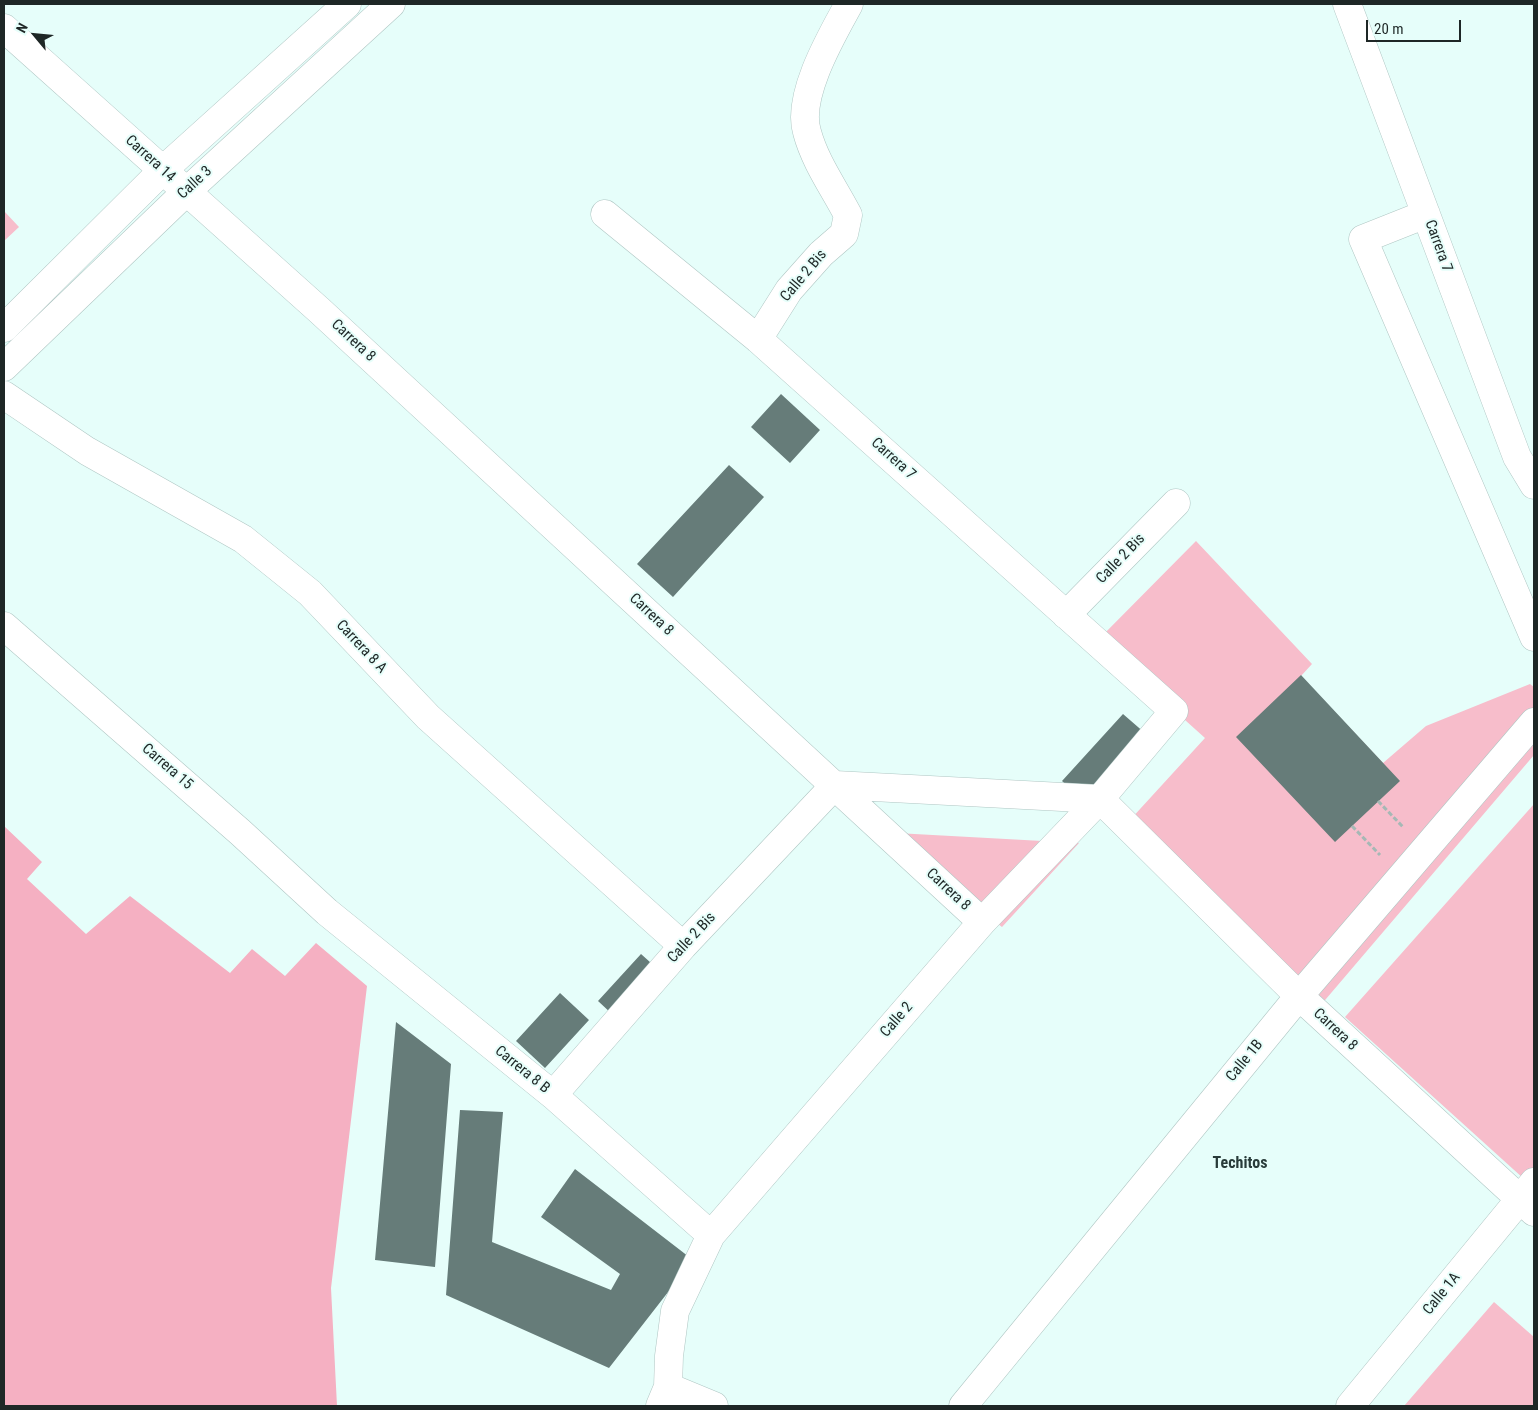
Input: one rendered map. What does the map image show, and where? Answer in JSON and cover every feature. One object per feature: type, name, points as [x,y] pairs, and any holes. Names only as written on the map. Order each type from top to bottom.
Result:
[{"type":"street","name":"Calle 3","points":[[4,328],[163,170],[347,4]]},
{"type":"street","name":"Calle 3","points":[[4,366],[187,191],[391,4]]},
{"type":"street","name":"Calle 2 Bis","points":[[758,339],[788,290],[821,254],[844,234],[848,215],[822,169],[806,131],[806,117],[815,72],[848,4]]},
{"type":"street","name":"Carrera 7","points":[[1347,4],[1517,457],[1534,485]]},
{"type":"street","name":"Carrera 14","points":[[4,28],[319,310]]},
{"type":"street","name":"Carrera 7","points":[[606,214],[758,339],[1174,711]]},
{"type":"street","points":[[1426,214],[1363,238],[1534,637]]},
{"type":"street","name":"Carrera 8","points":[[319,310],[982,922]]},
{"type":"street","name":"Carrera 8 A","points":[[4,395],[86,451],[243,539],[310,593],[428,718],[683,946]]},
{"type":"street","name":"Calle 2 Bis","points":[[1066,615],[1176,503]]},
{"type":"street","name":"Carrera 15","points":[[4,626],[240,832],[327,912]]},
{"type":"street","name":"Calle 2","points":[[664,1397],[675,1311],[711,1235],[982,922],[1100,799],[1174,711]]},
{"type":"street","name":"Calle 1B","points":[[964,1406],[1299,996],[1534,722]]},
{"type":"street","name":"Calle 2 Bis","points":[[553,1095],[683,946],[835,785]]},
{"type":"street","points":[[835,785],[1100,799]]},
{"type":"street","name":"Carrera 8","points":[[1100,799],[1299,996],[1529,1198]]},
{"type":"street","name":"Carrera 8 B","points":[[327,912],[553,1095],[711,1235]]},
{"type":"street","name":"Calle 1A","points":[[1350,1406],[1529,1198]]},
{"type":"street","points":[[664,1397],[714,1406]]},
{"type":"path","points":[[1378,801],[1425,849]]},
{"type":"path","points":[[1352,826],[1401,877]]},
{"type":"shaded area","points":[[4,211],[19,227],[4,241]]},
{"type":"shaded area","points":[[1196,541],[1312,664],[1301,676],[1383,763],[1426,726],[1530,684],[1534,687],[1534,755],[1320,1006],[1119,832],[1205,738],[1097,641]]},
{"type":"shaded area","points":[[1534,804],[1534,1188],[1345,1017]]},
{"type":"shaded area","points":[[4,826],[42,862],[27,879],[86,934],[130,896],[230,973],[252,949],[285,976],[316,943],[367,986],[331,1288],[337,1406],[4,1406]]},
{"type":"shaded area","points":[[878,832],[1079,843],[1002,927]]},
{"type":"shaded area","points":[[1494,1302],[1534,1337],[1534,1406],[1404,1406]]},
{"type":"building","points":[[781,394],[820,430],[790,463],[751,427]]},
{"type":"building","points":[[729,465],[764,497],[673,597],[637,564]]},
{"type":"building","points":[[1301,675],[1400,781],[1335,842],[1236,737]]},
{"type":"building","points":[[1123,714],[1161,747],[1100,816],[1062,781]]},
{"type":"building","points":[[641,954],[670,980],[627,1028],[598,1001]]},
{"type":"building","points":[[560,993],[589,1020],[545,1068],[516,1041]]},
{"type":"building","points":[[396,1022],[451,1064],[435,1267],[375,1260]]},
{"type":"building","points":[[460,1110],[503,1112],[492,1242],[611,1290],[620,1274],[541,1217],[575,1169],[693,1260],[609,1368],[446,1295]]},
{"type":"district","name":"Techitos","points":[[1240,1164]]}]
